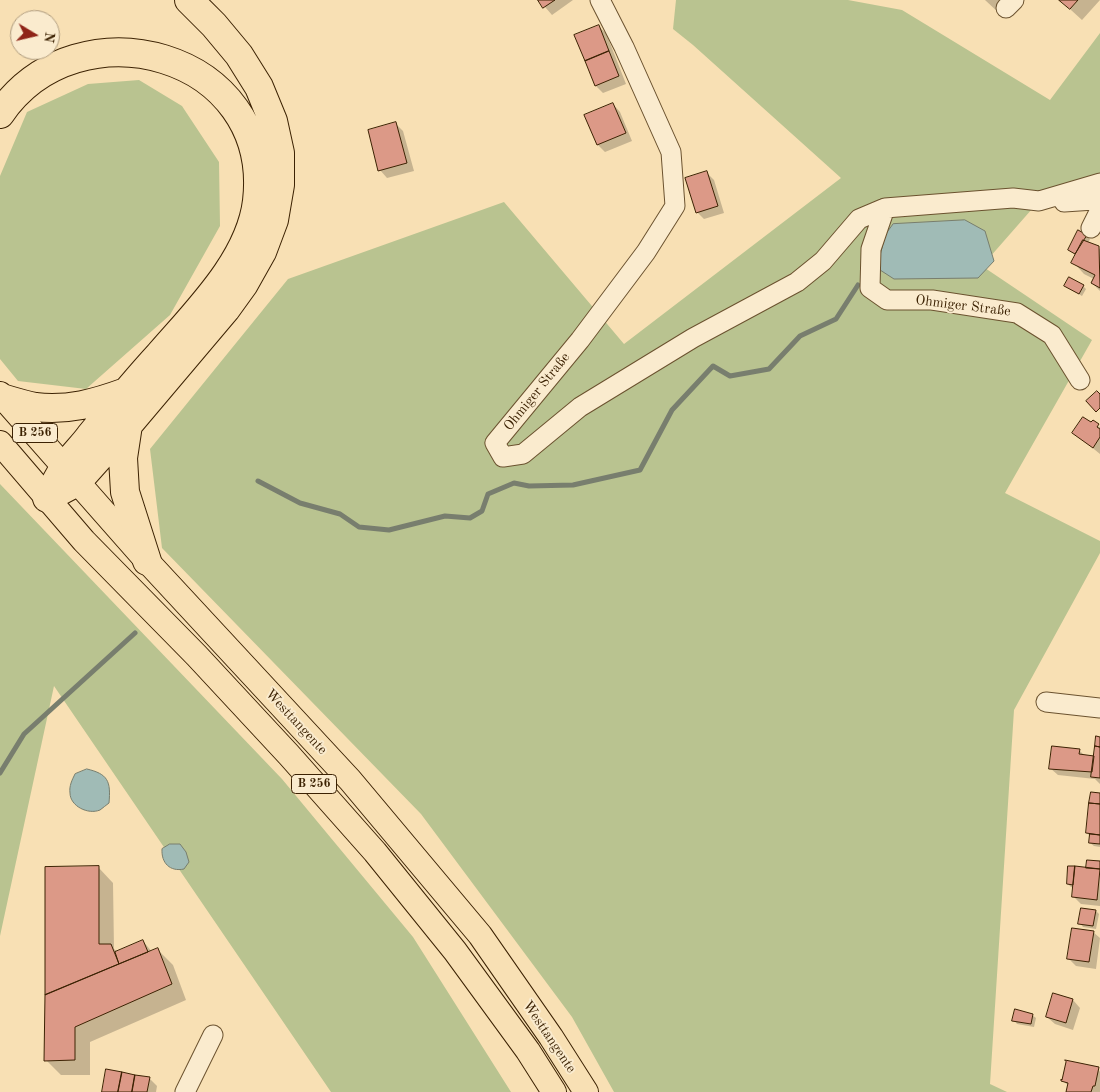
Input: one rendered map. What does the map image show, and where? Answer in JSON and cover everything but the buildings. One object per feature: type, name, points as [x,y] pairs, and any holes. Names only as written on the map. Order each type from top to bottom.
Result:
[{"type":"highway","points":[[47,498],[71,474],[128,425],[226,309],[244,284],[262,252],[274,220],[280,185],[280,153],[273,121],[259,87],[239,55],[214,25],[189,0]]},
{"type":"highway","points":[[0,114],[8,100],[27,80],[50,64],[75,52],[103,46],[130,45],[158,50],[184,61],[207,76],[226,96],[242,120],[252,145],[257,173],[257,201],[250,228],[239,254],[225,276],[126,392],[71,474]]},
{"type":"highway","points":[[2,396],[35,407],[66,408],[97,403],[126,392]]},
{"type":"highway","points":[[128,425],[123,458],[125,492],[147,561]]},
{"type":"main road","name":"Westtangente","points":[[2,396],[147,561],[350,780],[480,935],[551,1037],[586,1092]]},
{"type":"main road","name":"Westtangente","points":[[0,443],[84,541],[196,656],[375,852],[455,951],[528,1052],[554,1092]]},
{"type":"street","name":"Ohmiger Straße","points":[[600,0],[624,47],[670,152],[675,206],[646,252],[580,340],[495,443],[503,457],[523,454],[580,407],[693,338],[797,282],[822,261],[859,219],[884,208],[1013,198],[1039,201],[1100,183]]},
{"type":"street","points":[[1039,201],[1100,201]]},
{"type":"street","name":"Ohmiger Straße","points":[[884,208],[871,249],[870,288],[888,300],[932,300],[1017,312],[1052,335],[1080,380]]},
{"type":"street","points":[[1091,228],[1100,210]]},
{"type":"street","points":[[1046,702],[1100,708]]},
{"type":"street","points":[[185,1092],[213,1035]]},
{"type":"green space","points":[[676,0],[848,0],[902,10],[1050,100],[1100,33],[1100,178],[1039,201],[982,266],[1092,340],[1005,493],[1100,541],[1100,553],[1014,710],[990,1084],[1007,1092],[614,1092],[572,1017],[421,814],[162,548],[150,449],[288,279],[504,202],[624,344],[841,178],[673,29]]},
{"type":"green space","points":[[139,80],[182,106],[219,162],[220,226],[170,315],[86,389],[18,381],[0,359],[0,176],[27,112],[88,84]]},
{"type":"green space","points":[[0,484],[282,779],[413,937],[511,1092],[331,1092],[54,686],[0,936]]},
{"type":"water","points":[[965,220],[985,231],[994,261],[978,278],[894,279],[877,268],[885,235],[893,224]]},
{"type":"water","points":[[87,769],[100,773],[107,780],[109,803],[100,810],[90,811],[80,808],[71,798],[70,785],[75,774]]},
{"type":"water","points":[[170,844],[180,844],[186,852],[189,862],[184,869],[171,868],[165,862],[162,849]]},
{"type":"waterway","points":[[258,481],[300,503],[340,514],[359,527],[389,530],[445,516],[470,518],[482,511],[488,494],[514,483],[529,486],[573,485],[640,470],[672,410],[713,366],[730,376],[769,369],[800,336],[836,319],[858,285]]},
{"type":"waterway","points":[[0,773],[24,734],[135,633]]}]
